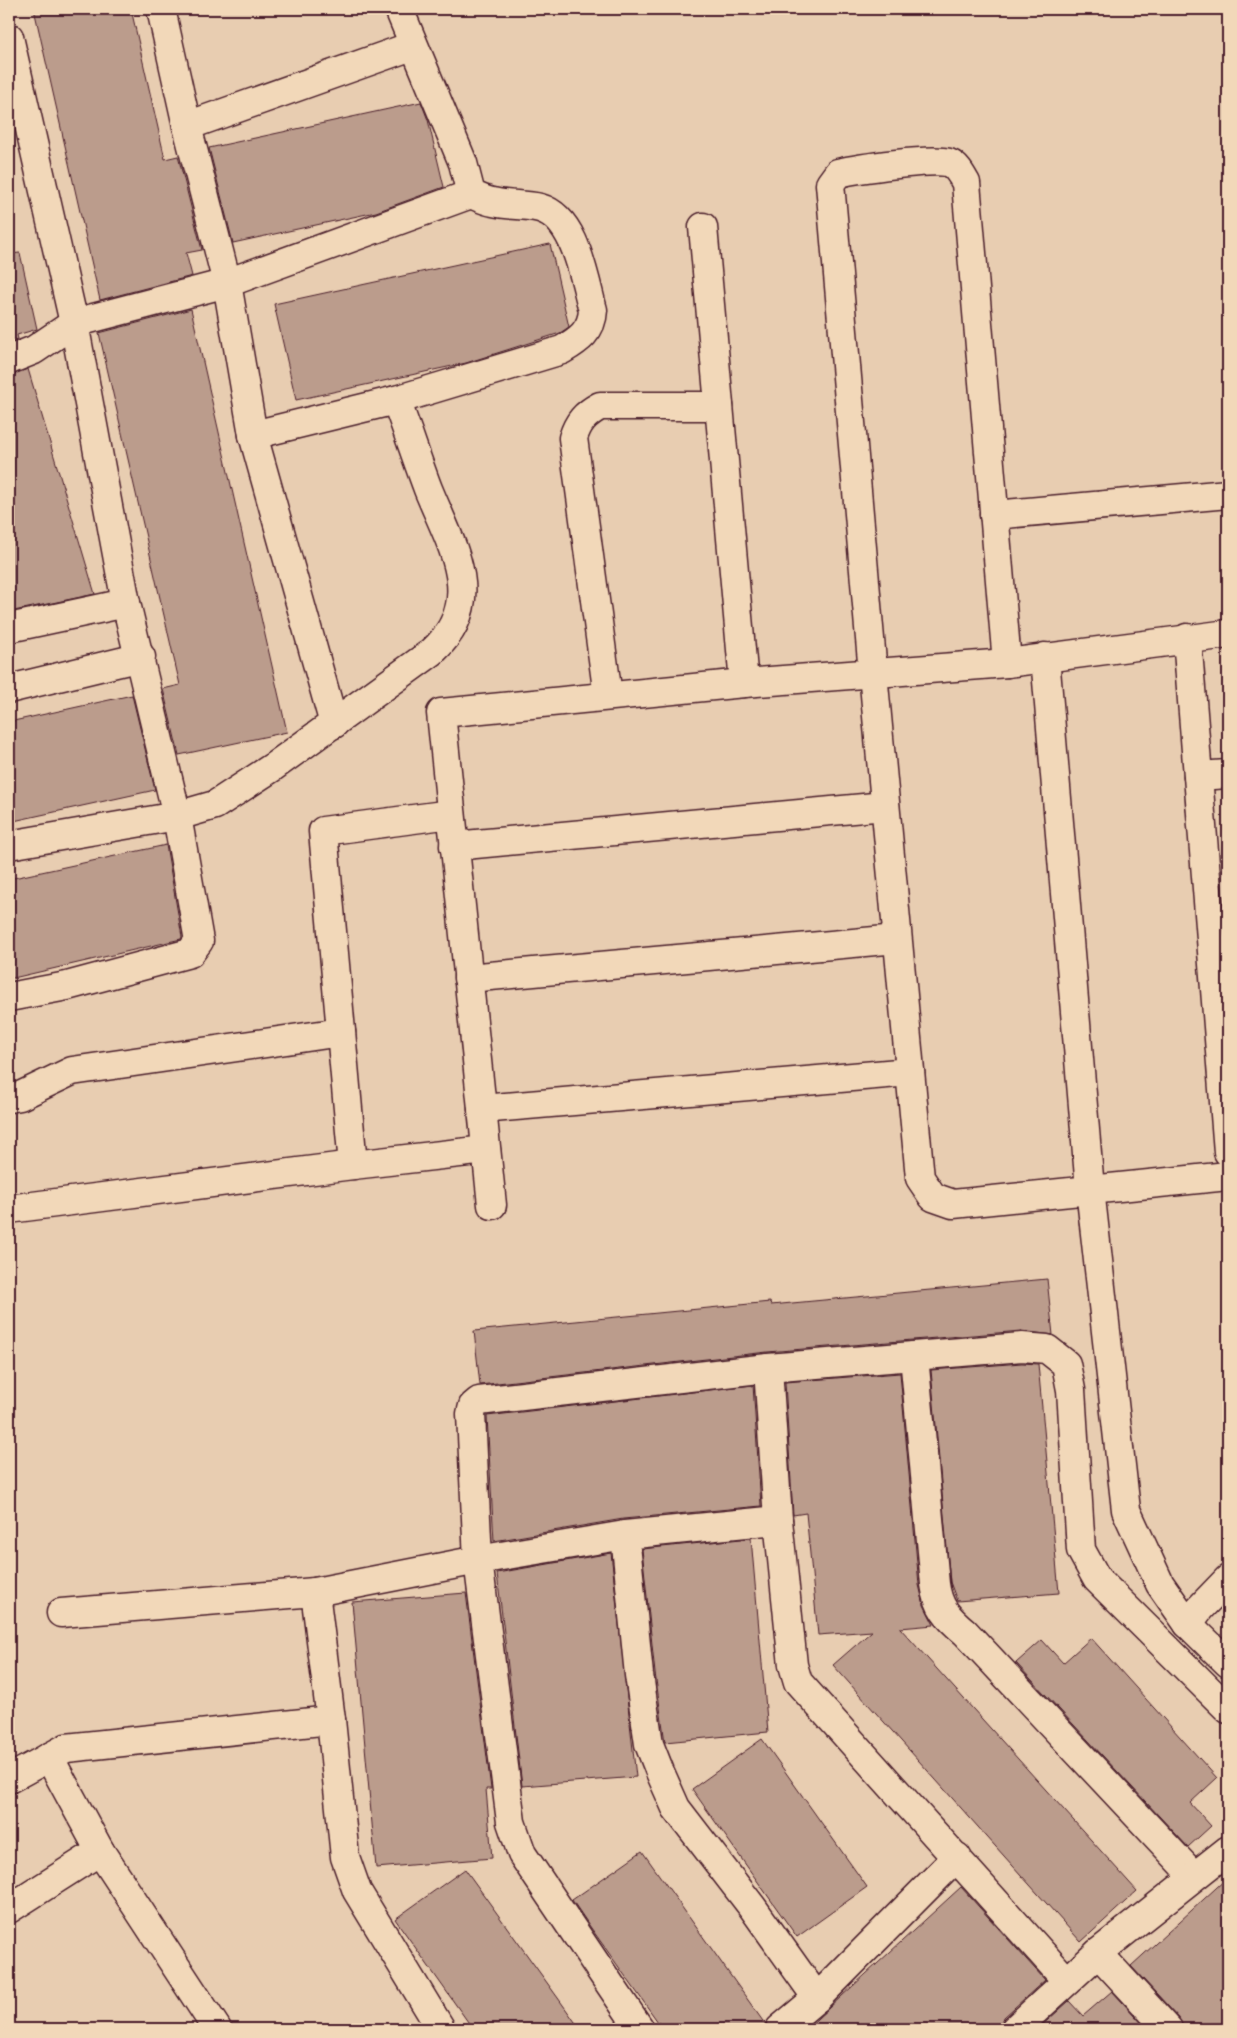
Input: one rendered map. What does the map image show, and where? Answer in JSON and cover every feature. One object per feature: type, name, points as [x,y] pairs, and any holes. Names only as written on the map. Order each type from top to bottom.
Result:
[{"type":"street","points":[[161,9],[187,126],[227,283],[253,435],[334,724]]},
{"type":"street","points":[[399,9],[412,46],[463,163],[472,194]]},
{"type":"street","points":[[9,37],[74,323],[126,603],[141,657],[177,816],[199,941],[190,952],[68,986],[9,997]]},
{"type":"street","points":[[187,126],[412,46]]},
{"type":"street","points":[[1007,663],[966,183],[954,166],[947,162],[938,161],[838,174],[830,184],[872,673],[920,1178],[933,1197],[952,1204],[1228,1176]]},
{"type":"street","points":[[9,360],[34,350],[74,323],[227,283],[472,194],[492,202],[540,208],[554,214],[572,238],[593,310],[592,322],[578,341],[562,350],[396,400],[253,435]]},
{"type":"street","points":[[703,227],[744,683]]},
{"type":"street","points":[[9,845],[177,816],[222,801],[334,724],[432,652],[446,639],[456,625],[460,608],[461,584],[456,553],[428,489],[396,400]]},
{"type":"street","points":[[608,696],[573,438],[577,427],[586,414],[600,406],[719,406]]},
{"type":"street","points":[[994,515],[1228,494]]},
{"type":"street","points":[[9,628],[126,603]]},
{"type":"street","points":[[492,1205],[441,713],[744,683],[1007,663],[1228,634]]},
{"type":"street","points":[[1187,638],[1198,776],[1218,910],[1228,1152]]},
{"type":"street","points":[[9,689],[141,657]]},
{"type":"street","points":[[1045,657],[1090,1189],[1126,1510],[1160,1584],[1188,1624],[1228,1663]]},
{"type":"street","points":[[1198,776],[1228,774]]},
{"type":"street","points":[[454,846],[885,806]]},
{"type":"street","points":[[353,1165],[324,830],[451,814]]},
{"type":"street","points":[[468,978],[898,939]]},
{"type":"street","points":[[9,1098],[20,1096],[72,1071],[341,1032]]},
{"type":"street","points":[[482,1109],[910,1072]]},
{"type":"street","points":[[9,1209],[486,1150]]},
{"type":"street","points":[[640,2029],[522,1854],[511,1822],[478,1560],[471,1414],[474,1406],[479,1401],[768,1368],[1022,1347],[1047,1349],[1066,1364],[1071,1390],[1081,1550],[1097,1579],[1228,1709]]},
{"type":"street","points":[[914,1356],[934,1584],[937,1600],[943,1612],[965,1632],[1194,1876]]},
{"type":"street","points":[[768,1368],[778,1520],[794,1665],[798,1682],[1068,1981]]},
{"type":"street","points":[[61,1613],[315,1592],[478,1560],[625,1535],[778,1520]]},
{"type":"street","points":[[625,1535],[639,1675],[649,1744],[660,1772],[676,1808],[753,1908],[817,1998]]},
{"type":"street","points":[[1188,1624],[1200,1608],[1228,1579]]},
{"type":"street","points":[[315,1592],[345,1857],[357,1891],[441,2029]]},
{"type":"street","points":[[9,1779],[66,1748],[331,1720]]},
{"type":"street","points":[[49,1757],[100,1850],[217,2029]]},
{"type":"street","points":[[9,1909],[100,1850]]},
{"type":"street","points":[[1015,2029],[1098,1953],[1228,1850]]},
{"type":"street","points":[[780,2029],[817,1998],[957,1857]]},
{"type":"street","points":[[1098,1953],[1168,2029]]},
{"type":"building","points":[[34,9],[131,9],[165,159],[178,156],[202,250],[186,253],[192,276],[100,300]]},
{"type":"building","points":[[421,102],[428,120],[444,187],[376,212],[233,243],[209,148]]},
{"type":"building","points":[[550,244],[569,327],[560,333],[466,363],[296,400],[274,304]]},
{"type":"building","points":[[20,253],[37,329],[17,335],[18,339],[9,343],[9,254]]},
{"type":"building","points":[[191,309],[287,732],[179,755],[163,689],[180,685],[99,333]]},
{"type":"building","points":[[28,369],[95,594],[9,612],[9,375]]},
{"type":"building","points":[[132,695],[155,790],[9,822],[9,722]]},
{"type":"building","points":[[166,845],[181,939],[9,979],[9,879]]},
{"type":"building","points":[[1047,1279],[1053,1335],[1021,1331],[767,1352],[480,1385],[474,1331],[770,1302],[771,1305]]},
{"type":"building","points":[[1022,1363],[1038,1364],[1059,1593],[957,1601],[950,1582],[931,1370]]},
{"type":"building","points":[[900,1373],[919,1585],[924,1605],[934,1625],[900,1628],[1137,1891],[1081,1942],[833,1665],[872,1631],[818,1635],[806,1513],[793,1515],[785,1382]]},
{"type":"building","points":[[753,1385],[761,1506],[623,1519],[494,1541],[487,1416]]},
{"type":"building","points":[[751,1538],[768,1732],[665,1742],[655,1673],[642,1549]]},
{"type":"building","points":[[611,1553],[636,1777],[522,1786],[497,1573]]},
{"type":"building","points":[[466,1593],[491,1789],[486,1789],[492,1858],[376,1868],[352,1602]]},
{"type":"building","points":[[1091,1638],[1217,1778],[1190,1803],[1211,1826],[1188,1847],[1016,1663],[1042,1640],[1063,1663]]},
{"type":"building","points":[[762,1739],[867,1887],[797,1937],[692,1789]]},
{"type":"building","points":[[642,1851],[765,2024],[765,2029],[663,2029],[591,1928],[572,1900]]},
{"type":"building","points":[[465,1869],[580,2029],[473,2029],[395,1919]]},
{"type":"building","points":[[1228,1877],[1228,2029],[1183,2029],[1179,2018],[1131,1966]]},
{"type":"building","points":[[961,1887],[1045,1980],[1004,2017],[1000,2029],[806,2029]]},
{"type":"building","points":[[1112,1991],[1147,2029],[1038,2029],[1069,2001],[1083,2016]]}]
